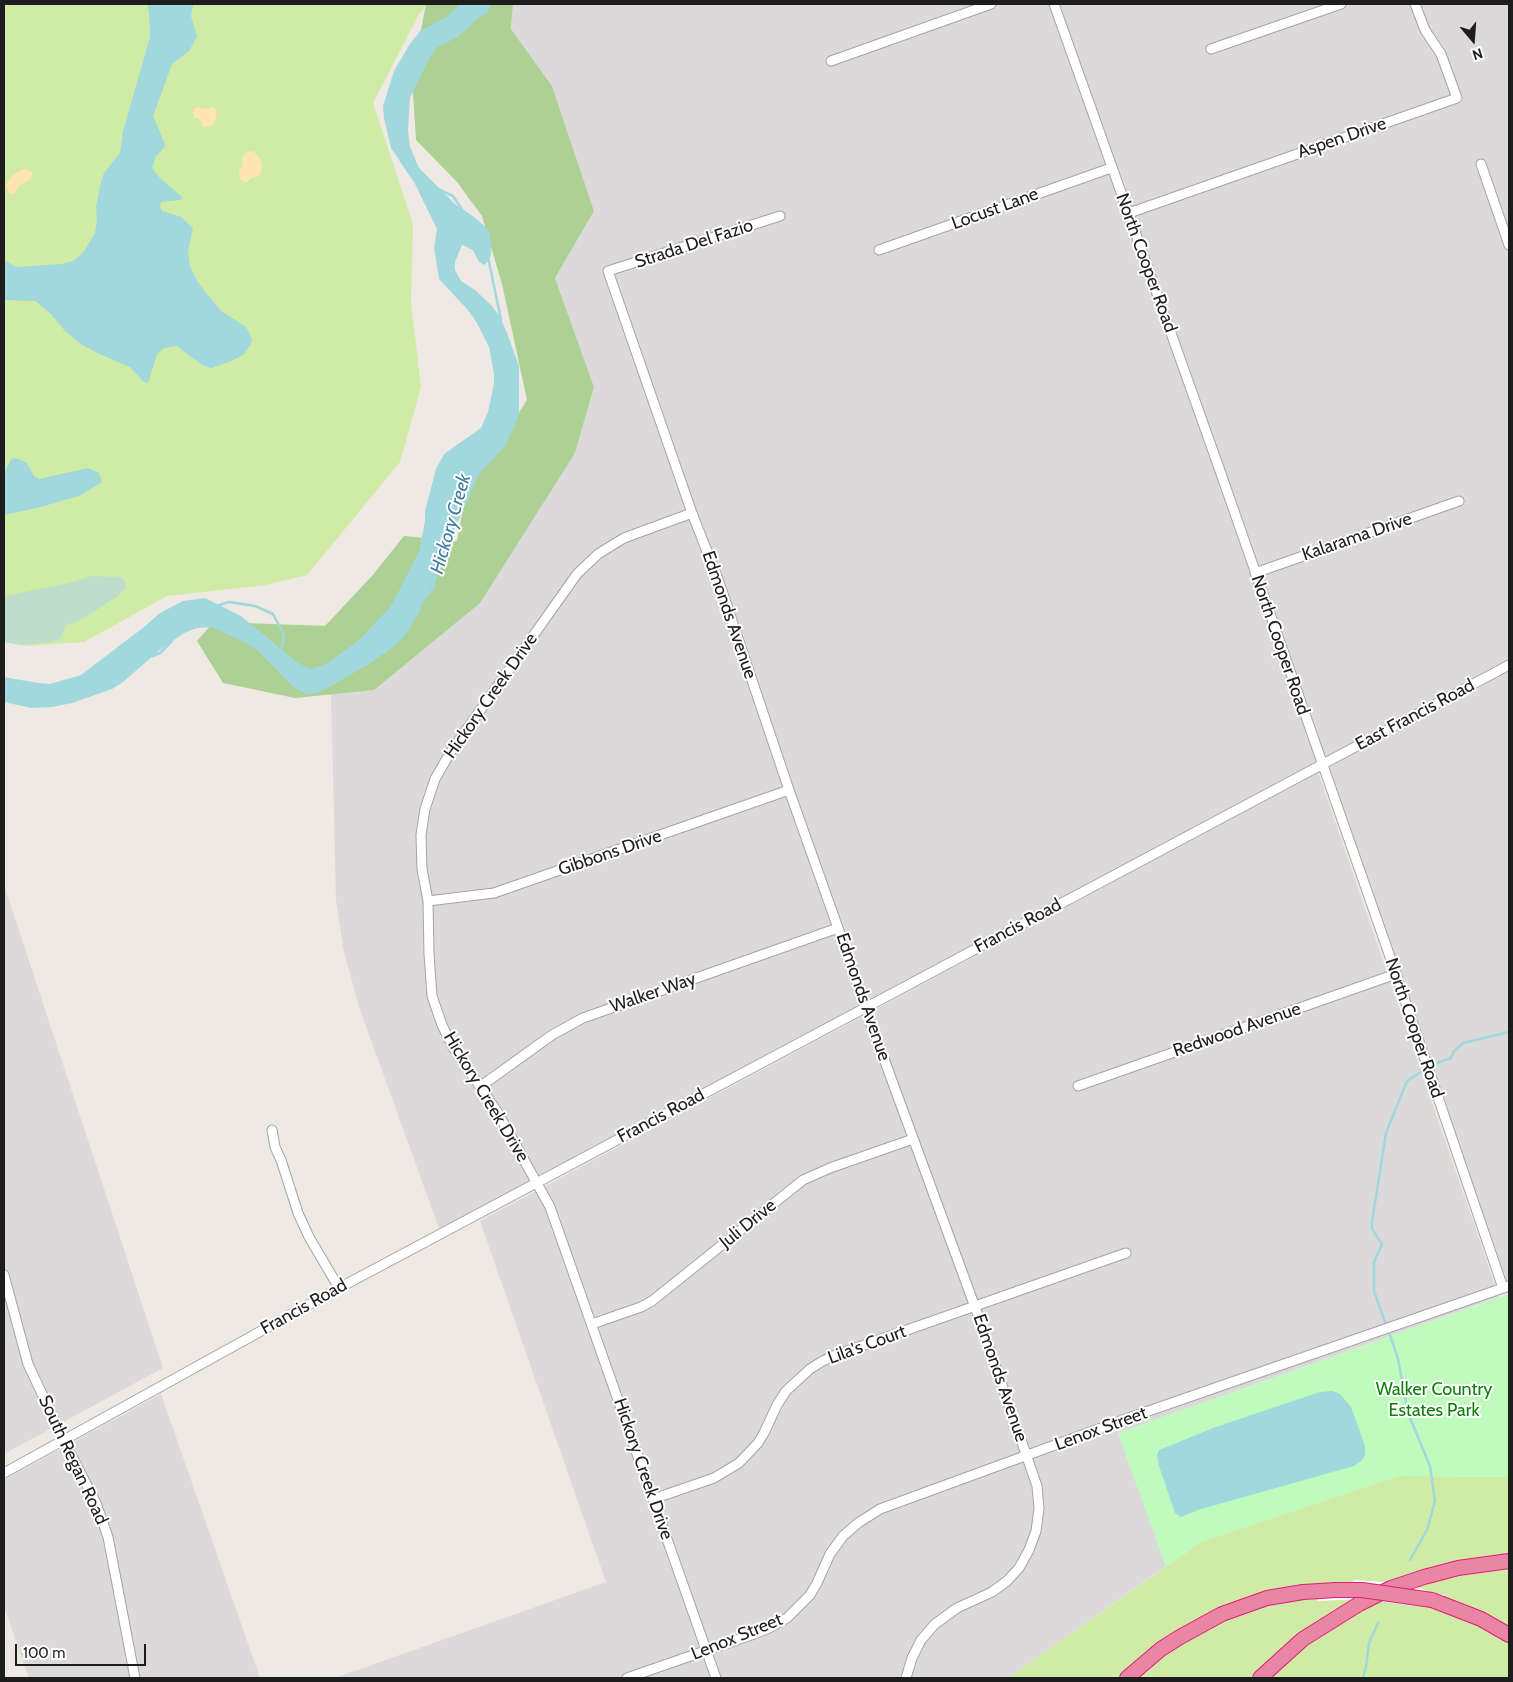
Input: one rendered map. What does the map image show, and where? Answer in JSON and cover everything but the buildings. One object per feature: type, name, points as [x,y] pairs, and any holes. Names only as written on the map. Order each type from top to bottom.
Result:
[{"type":"highway","points":[[1260,1678],[1281,1657],[1310,1634],[1359,1604],[1391,1588],[1458,1568],[1509,1561]]},
{"type":"highway","points":[[1127,1678],[1161,1649],[1222,1614],[1267,1598],[1303,1592],[1362,1590],[1432,1600],[1481,1619],[1509,1635]]},
{"type":"street","points":[[831,61],[991,4]]},
{"type":"street","name":"North Cooper Road","points":[[1054,4],[1506,1287]]},
{"type":"street","points":[[1211,49],[1341,4]]},
{"type":"street","name":"Aspen Drive","points":[[1129,213],[1457,98],[1441,54],[1426,30],[1415,4]]},
{"type":"street","points":[[1481,164],[1509,245]]},
{"type":"street","name":"Locust Lane","points":[[880,250],[1111,168]]},
{"type":"street","name":"Strada Del Fazio","points":[[608,271],[780,216]]},
{"type":"street","name":"Edmonds Avenue","points":[[608,271],[692,513],[719,582],[865,1007],[975,1307],[1037,1486],[1039,1508],[1036,1531],[1019,1568],[1000,1587],[958,1608],[935,1624],[921,1640],[912,1658],[906,1678]]},
{"type":"street","name":"Kalarama Drive","points":[[1254,573],[1459,501]]},
{"type":"street","name":"Hickory Creek Drive","points":[[692,513],[624,538],[598,554],[577,574],[450,753],[435,779],[425,809],[421,835],[422,869],[428,901],[432,996],[442,1025],[453,1047],[498,1112],[550,1207],[716,1678]]},
{"type":"street","name":"East Francis Road","points":[[1322,765],[1509,665]]},
{"type":"street","name":"Francis Road","points":[[4,1474],[339,1288],[1322,765]]},
{"type":"street","name":"Gibbons Drive","points":[[428,901],[494,893],[789,790]]},
{"type":"street","name":"Walker Way","points":[[481,1086],[552,1036],[583,1018],[838,928]]},
{"type":"street","name":"Redwood Avenue","points":[[1078,1086],[1396,974]]},
{"type":"street","points":[[272,1130],[275,1147],[298,1213],[339,1288]]},
{"type":"street","name":"Juli Drive","points":[[592,1324],[641,1307],[652,1301],[803,1180],[830,1168],[913,1139]]},
{"type":"street","name":"Lila's Court","points":[[653,1499],[714,1478],[739,1463],[758,1443],[786,1391],[810,1369],[833,1356],[1126,1253]]},
{"type":"street","name":"South Regan Road","points":[[4,1275],[28,1364],[96,1503],[108,1537],[136,1678]]},
{"type":"street","name":"Lenox Street","points":[[627,1678],[769,1628],[794,1612],[810,1595],[830,1554],[850,1529],[871,1514],[890,1505],[1138,1415],[1506,1287]]},
{"type":"shaded area","points":[[513,4],[1052,4],[1320,764],[440,1231],[359,1007],[344,952],[336,900],[331,694],[374,690],[575,453],[594,387],[555,278],[594,211],[552,86],[511,29]]},
{"type":"shaded area","points":[[1058,4],[1509,4],[1509,662],[1322,763]]},
{"type":"shaded area","points":[[1509,669],[1509,1285],[1504,1287],[1323,766],[1390,735]]},
{"type":"shaded area","points":[[1318,772],[1499,1297],[1118,1433],[1166,1566],[1008,1678],[335,1678],[606,1582],[480,1221]]},
{"type":"shaded area","points":[[4,885],[163,1368],[4,1454]]},
{"type":"shaded area","points":[[161,1394],[260,1678],[29,1678],[4,1607],[4,1480]]},
{"type":"green space","points":[[4,4],[428,4],[419,14],[373,103],[413,224],[411,303],[421,387],[400,462],[307,575],[266,585],[167,596],[84,642],[27,646],[4,642]]},
{"type":"green space","points":[[426,4],[513,4],[511,29],[552,86],[594,211],[555,278],[594,387],[575,453],[480,603],[374,690],[295,698],[223,683],[197,641],[219,616],[244,623],[325,626],[371,577],[404,536],[457,541],[467,488],[527,400],[502,284],[482,216],[457,182],[416,140],[412,77]]},
{"type":"green space","points":[[92,576],[121,577],[125,581],[126,588],[118,596],[79,621],[66,625],[61,638],[51,642],[20,645],[4,642],[4,596],[69,583]]},
{"type":"green space","name":"Walker Country Estates Park","points":[[1509,1294],[1509,1477],[1399,1476],[1201,1542],[1166,1566],[1118,1433]]},
{"type":"green space","points":[[1399,1476],[1509,1477],[1509,1678],[1008,1678],[1201,1542]]},
{"type":"sand","points":[[196,107],[206,109],[212,107],[216,109],[214,124],[209,127],[203,127],[201,120],[194,117],[193,111]]},
{"type":"sand","points":[[253,151],[260,158],[262,169],[259,176],[245,182],[240,179],[239,170],[243,165],[242,158],[246,152]]},
{"type":"sand","points":[[24,169],[31,171],[31,179],[20,185],[15,193],[9,193],[6,184],[13,175]]},
{"type":"water","points":[[147,4],[196,4],[193,6],[191,16],[197,37],[189,51],[172,64],[153,116],[165,144],[164,148],[156,156],[152,168],[160,178],[182,197],[180,200],[161,202],[160,207],[162,211],[181,217],[193,228],[188,251],[190,266],[197,281],[221,311],[246,327],[252,339],[244,354],[232,361],[211,368],[202,365],[177,346],[164,348],[157,354],[148,383],[144,382],[130,367],[81,344],[35,301],[4,300],[4,260],[16,267],[62,264],[73,261],[83,253],[95,233],[96,207],[101,182],[104,173],[120,153],[123,131],[150,37]]},
{"type":"water","points":[[460,4],[491,4],[487,13],[474,21],[470,27],[457,37],[436,48],[429,59],[410,98],[408,130],[410,147],[419,168],[455,204],[489,230],[491,255],[485,265],[479,262],[473,250],[462,245],[455,262],[455,270],[461,281],[475,290],[492,306],[500,317],[519,366],[519,415],[506,445],[479,474],[447,546],[441,567],[419,612],[405,635],[395,646],[367,665],[314,694],[306,694],[292,686],[259,652],[248,644],[212,627],[197,628],[184,633],[112,689],[72,703],[52,707],[31,708],[4,702],[4,677],[50,684],[81,675],[160,613],[183,601],[205,598],[241,616],[298,663],[311,669],[328,663],[359,640],[391,606],[419,552],[425,511],[436,469],[444,454],[481,428],[488,412],[494,384],[489,347],[477,323],[468,310],[439,279],[434,248],[437,229],[415,184],[391,148],[384,118],[383,106],[394,71],[410,44],[420,31],[447,17]]},
{"type":"water","points":[[15,458],[27,463],[34,476],[39,479],[88,468],[99,473],[102,482],[79,496],[4,515],[5,471],[11,459]]},
{"type":"water","points":[[1332,1391],[1340,1394],[1351,1407],[1365,1446],[1365,1456],[1362,1460],[1354,1466],[1201,1509],[1181,1517],[1175,1513],[1158,1463],[1157,1455],[1159,1450],[1216,1427],[1320,1392]]},
{"type":"pier","points":[[1355,1580],[1395,1583],[1445,1595],[1414,1606],[1363,1599],[1316,1601]]},
{"type":"waterway","name":"Hickory Creek","points":[[440,190],[453,196],[463,211]]},
{"type":"waterway","name":"Hickory Creek","points":[[488,257],[501,320]]},
{"type":"waterway","name":"Hickory Creek","points":[[425,597],[433,589],[436,576]]},
{"type":"waterway","name":"Hickory Creek","points":[[216,606],[229,602],[255,606],[273,614],[284,635],[281,651]]},
{"type":"waterway","name":"Hickory Creek","points":[[153,656],[160,653],[172,641]]},
{"type":"waterway","points":[[1435,1066],[1439,1062],[1451,1058],[1454,1051],[1463,1043],[1509,1032]]},
{"type":"waterway","points":[[1385,1322],[1374,1291],[1374,1262],[1382,1244],[1372,1229],[1372,1222],[1386,1133],[1407,1081],[1421,1072]]},
{"type":"waterway","points":[[1390,1335],[1398,1359],[1408,1413],[1430,1466],[1435,1501],[1427,1530],[1410,1560]]},
{"type":"waterway","points":[[1363,1678],[1369,1643],[1378,1623]]}]
